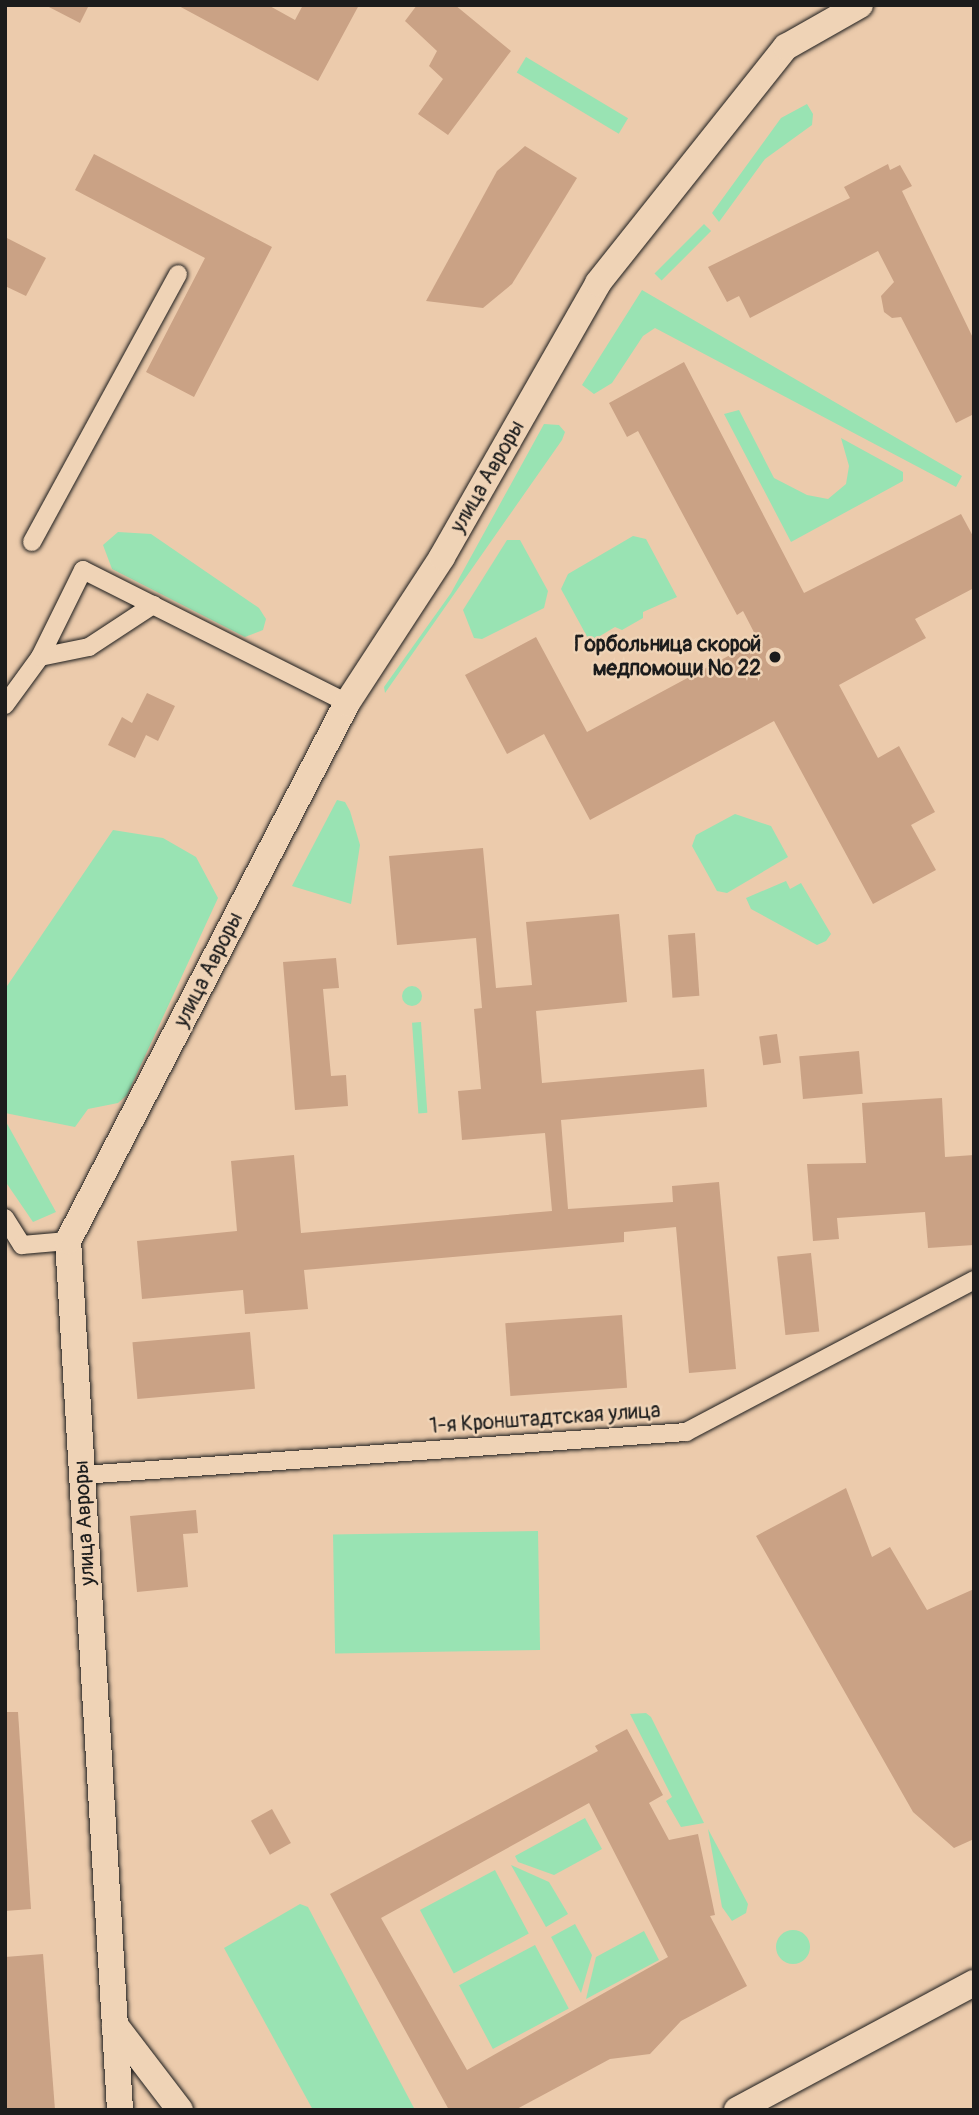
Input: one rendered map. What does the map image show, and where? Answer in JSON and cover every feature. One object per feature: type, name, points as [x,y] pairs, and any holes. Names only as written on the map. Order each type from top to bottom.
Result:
[{"type":"street","name":"улица Авроры","points":[[120,2110],[68,1241],[347,704],[442,557],[598,282],[786,47],[860,5]]},
{"type":"street","points":[[32,542],[178,274]]},
{"type":"street","points":[[5,705],[40,657],[83,570],[347,704]]},
{"type":"street","points":[[40,657],[89,647],[153,605]]},
{"type":"street","points":[[5,1218],[22,1245],[68,1241]]},
{"type":"street","name":"1-я Кронштадтская улица","points":[[82,1475],[686,1432],[974,1280]]},
{"type":"street","points":[[737,2110],[974,1983]]},
{"type":"street","points":[[115,2025],[180,2110]]},
{"type":"green space","points":[[526,57],[628,118],[619,134],[517,72]]},
{"type":"green space","points":[[807,104],[813,114],[812,125],[765,159],[719,222],[712,213],[781,118]]},
{"type":"green space","points":[[704,224],[711,231],[662,281],[655,273]]},
{"type":"green space","points":[[642,290],[962,476],[956,487],[655,328],[643,336],[612,383],[594,394],[582,385]]},
{"type":"green space","points":[[739,410],[774,478],[807,495],[828,499],[846,484],[849,466],[841,438],[903,472],[903,481],[791,542],[724,414]]},
{"type":"green space","points":[[544,424],[559,425],[565,432],[562,440],[385,693],[384,687],[451,593]]},
{"type":"green space","points":[[118,532],[151,534],[259,608],[266,619],[263,630],[245,637],[112,569],[103,545]]},
{"type":"green space","points":[[633,536],[646,539],[677,597],[643,612],[643,618],[622,630],[615,627],[590,642],[561,589],[568,574]]},
{"type":"green space","points":[[507,540],[520,540],[548,591],[544,608],[482,639],[474,638],[463,610]]},
{"type":"green space","points":[[337,800],[345,802],[350,811],[360,845],[351,904],[292,886]]},
{"type":"green space","points":[[735,814],[771,826],[788,857],[727,893],[717,891],[692,846],[696,835]]},
{"type":"green space","points":[[113,830],[163,838],[196,857],[218,898],[127,1095],[118,1103],[88,1109],[75,1127],[5,1113],[5,989]]},
{"type":"green space","points":[[786,881],[790,889],[801,883],[831,934],[826,941],[817,945],[751,909],[746,898]]},
{"type":"green space","points":[[412,986],[419,989],[422,996],[419,1003],[412,1006],[405,1003],[402,996],[405,989]]},
{"type":"green space","points":[[421,1022],[427,1113],[418,1113],[412,1023]]},
{"type":"green space","points":[[5,1120],[56,1212],[33,1222],[5,1181]]},
{"type":"green space","points":[[538,1531],[540,1650],[335,1654],[333,1535]]},
{"type":"green space","points":[[646,1713],[651,1717],[704,1823],[681,1827],[666,1801],[672,1797],[630,1714]]},
{"type":"green space","points":[[585,1818],[602,1849],[554,1875],[518,1862],[515,1856]]},
{"type":"green space","points":[[708,1829],[748,1904],[746,1913],[732,1921],[722,1907]]},
{"type":"green space","points":[[511,1865],[549,1882],[568,1914],[546,1927]]},
{"type":"green space","points":[[495,1870],[529,1934],[454,1973],[420,1910]]},
{"type":"green space","points":[[300,1904],[308,1907],[415,2110],[313,2110],[224,1948]]},
{"type":"green space","points":[[575,1924],[592,1955],[581,1993],[551,1937]]},
{"type":"green space","points":[[793,1930],[805,1935],[810,1947],[805,1959],[793,1964],[781,1959],[776,1947],[781,1935]]},
{"type":"green space","points":[[644,1931],[659,1960],[586,1999],[596,1957]]},
{"type":"green space","points":[[535,1945],[569,2009],[493,2049],[459,1985]]},
{"type":"building","points":[[45,5],[89,5],[80,23]]},
{"type":"building","points":[[177,5],[268,5],[295,20],[303,5],[359,5],[318,81]]},
{"type":"building","points":[[417,5],[455,5],[511,51],[448,135],[418,114],[443,79],[429,66],[437,51],[405,21]]},
{"type":"building","points":[[525,146],[577,178],[512,284],[483,308],[426,301],[497,171]]},
{"type":"building","points":[[94,154],[272,247],[194,397],[146,372],[205,258],[75,190]]},
{"type":"building","points":[[888,164],[890,170],[900,165],[912,186],[902,191],[974,340],[974,414],[956,423],[901,317],[892,318],[884,312],[881,296],[894,282],[878,251],[750,318],[739,296],[727,302],[708,267],[850,198],[844,187]]},
{"type":"building","points":[[5,237],[46,258],[26,296],[5,286]]},
{"type":"building","name":"Горбольница скорой медпомощи № 22","points":[[684,362],[804,593],[961,514],[974,538],[974,588],[915,619],[926,638],[839,685],[878,758],[899,746],[935,812],[911,825],[936,870],[873,904],[774,721],[590,820],[544,734],[507,754],[465,675],[536,637],[587,732],[758,640],[743,611],[737,615],[638,431],[627,437],[609,403]]},
{"type":"building","points":[[147,693],[175,706],[158,741],[146,735],[135,758],[108,745],[122,717],[132,723]]},
{"type":"building","points":[[483,848],[496,988],[532,985],[526,922],[619,914],[627,1002],[536,1011],[542,1083],[704,1069],[707,1107],[561,1120],[568,1209],[673,1202],[672,1186],[719,1182],[736,1369],[689,1373],[676,1227],[624,1232],[624,1242],[304,1270],[308,1309],[245,1314],[243,1290],[142,1299],[137,1241],[237,1231],[231,1161],[294,1155],[301,1233],[552,1211],[545,1133],[462,1140],[458,1091],[481,1089],[474,1009],[482,1008],[476,938],[397,945],[389,856]]},
{"type":"building","points":[[695,933],[699,996],[672,998],[668,935]]},
{"type":"building","points":[[336,958],[339,988],[323,989],[331,1076],[346,1075],[348,1106],[295,1110],[283,962]]},
{"type":"building","points":[[777,1034],[781,1063],[763,1065],[759,1037]]},
{"type":"building","points":[[859,1051],[863,1094],[803,1099],[799,1056]]},
{"type":"building","points":[[942,1098],[945,1157],[974,1155],[974,1245],[928,1248],[925,1212],[837,1218],[839,1239],[813,1241],[807,1164],[866,1163],[862,1103]]},
{"type":"building","points":[[811,1253],[819,1332],[785,1335],[777,1257]]},
{"type":"building","points":[[622,1315],[627,1388],[510,1396],[505,1323]]},
{"type":"building","points":[[250,1332],[255,1389],[137,1399],[132,1342]]},
{"type":"building","points":[[846,1488],[872,1557],[890,1547],[927,1610],[974,1589],[974,1839],[954,1848],[913,1812],[756,1536]]},
{"type":"building","points":[[196,1510],[198,1533],[183,1534],[188,1587],[137,1592],[130,1516]]},
{"type":"building","points":[[5,1712],[18,1712],[31,1909],[5,1911]]},
{"type":"building","points":[[627,1729],[663,1795],[649,1803],[669,1840],[698,1834],[715,1915],[710,1916],[747,1986],[681,2021],[650,2054],[610,2059],[515,2110],[449,2110],[330,1894],[598,1751],[595,1746]],"holes":[[[589,1803],[668,1957],[467,2070],[381,1918]]]},
{"type":"building","points":[[272,1809],[291,1843],[270,1855],[251,1821]]},
{"type":"building","points":[[43,1954],[55,2110],[5,2110],[5,1957]]},
{"type":"place","name":"Горбольница скорой медпомощи № 22","points":[[775,657]]}]
